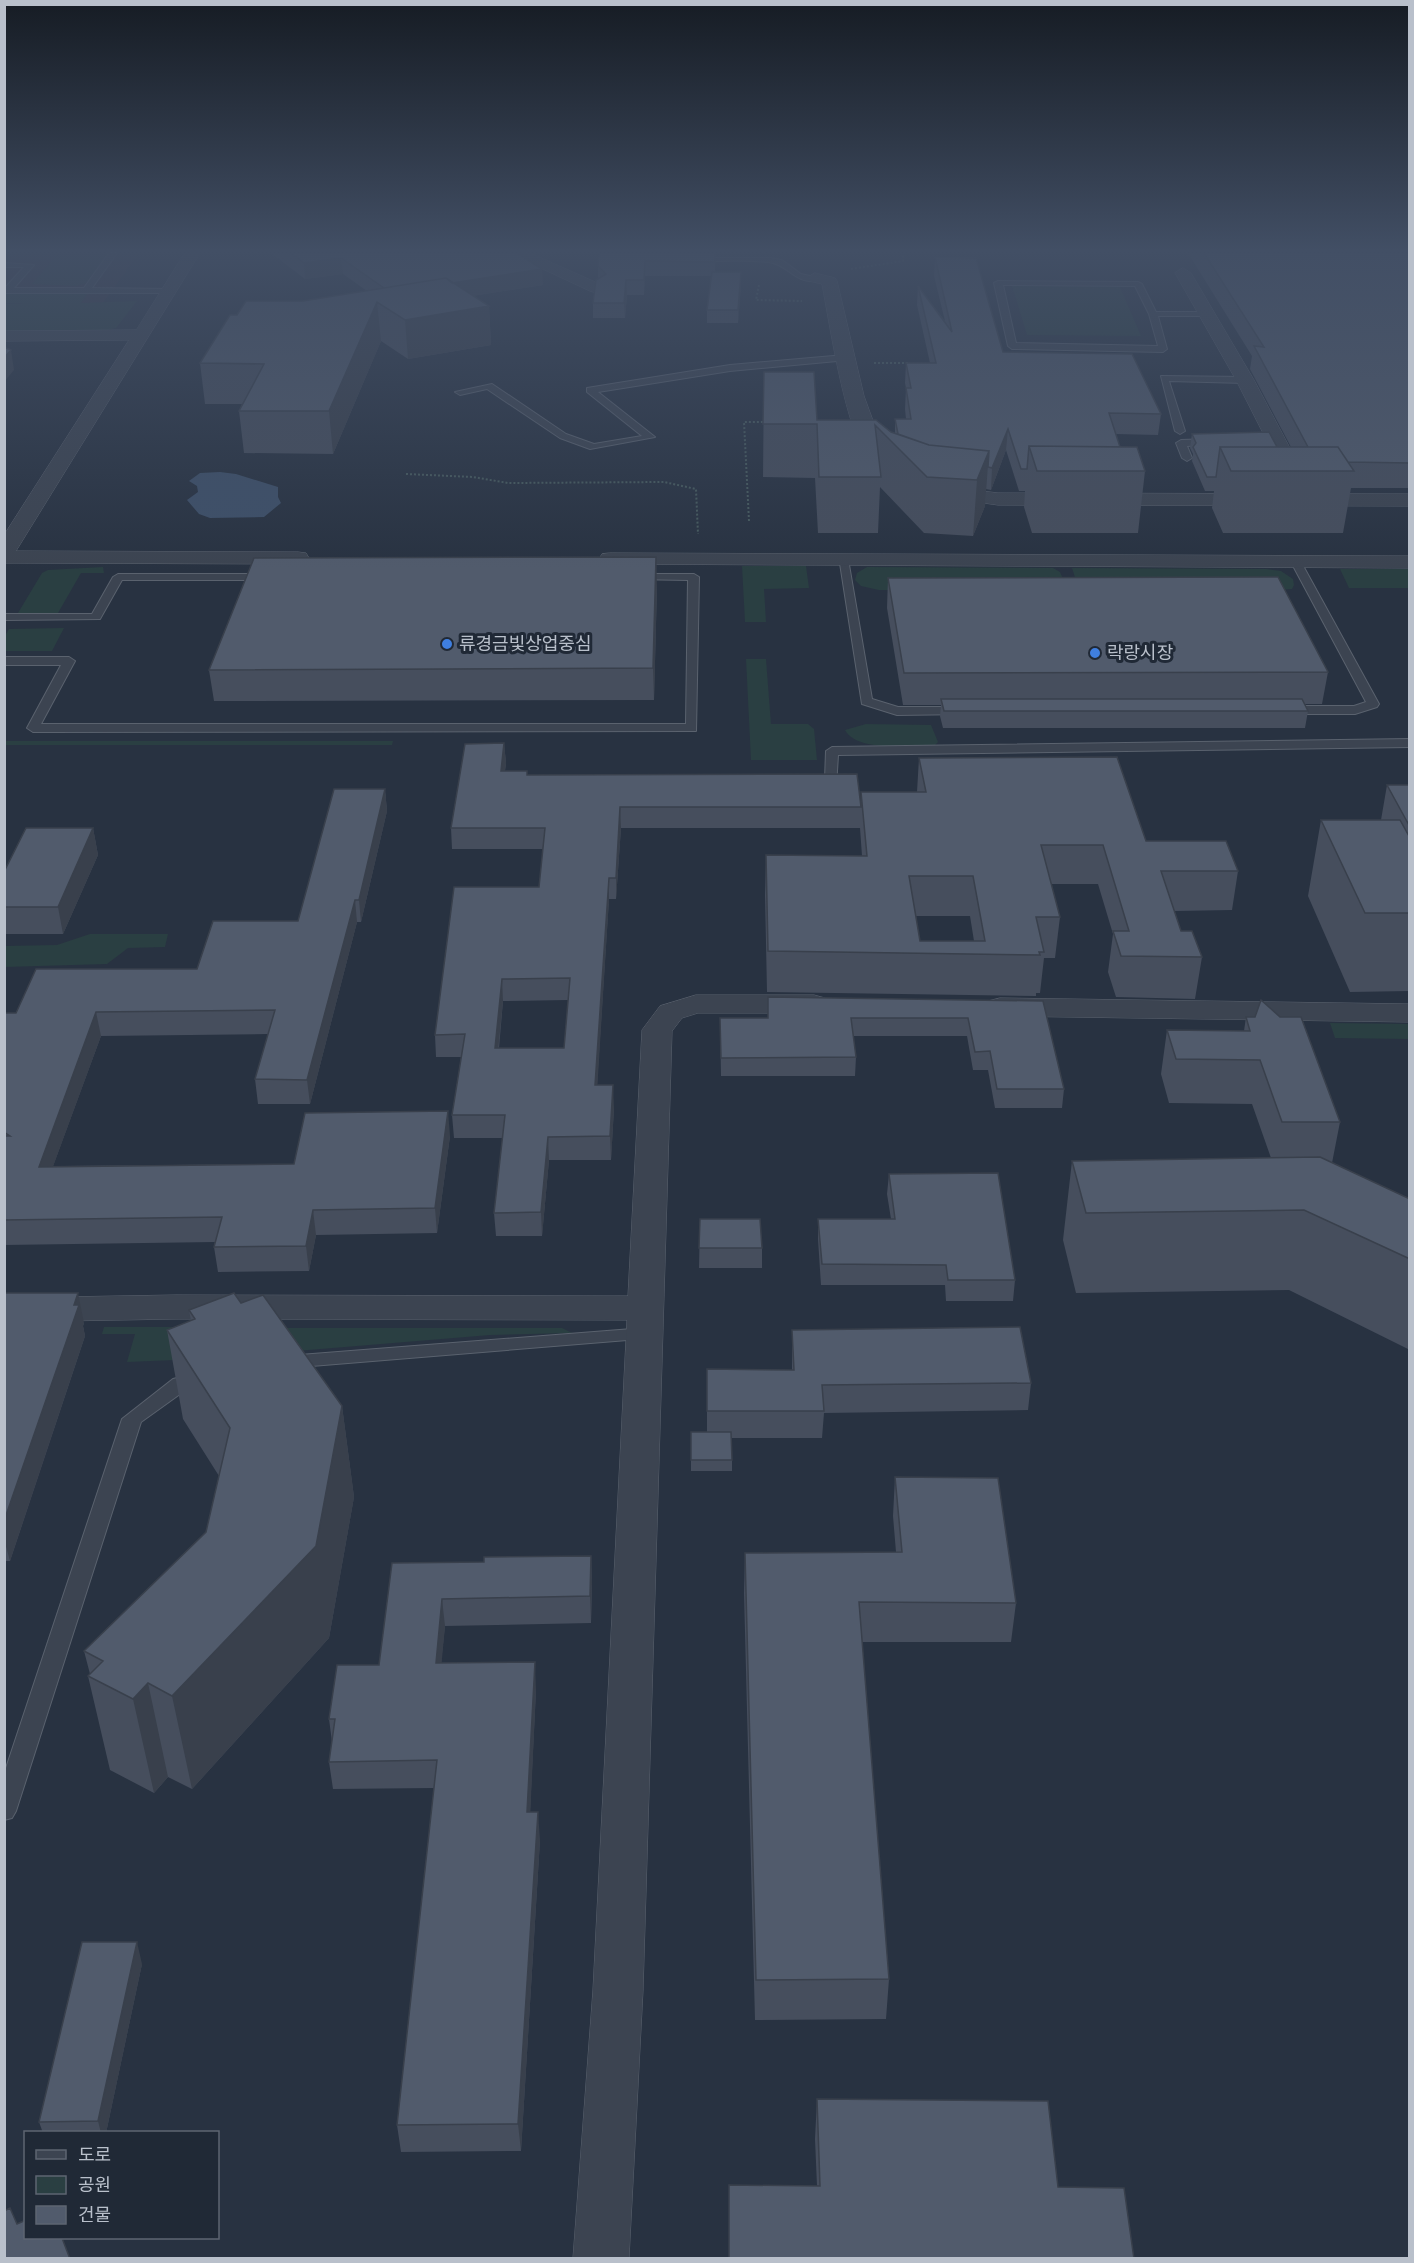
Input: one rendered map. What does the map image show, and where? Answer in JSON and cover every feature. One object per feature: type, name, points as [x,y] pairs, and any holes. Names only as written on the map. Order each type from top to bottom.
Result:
[{"type":"street","points":[[127,359],[4,555],[123,567],[318,558]]},
{"type":"street","points":[[845,359],[870,442],[882,468],[888,474]]},
{"type":"street","points":[[1232,359],[1245,380],[1271,442],[1300,488],[1314,500]]},
{"type":"street","points":[[927,491],[998,499],[1410,500]]},
{"type":"street","points":[[591,559],[1410,562]]},
{"type":"street","points":[[601,2259],[619,1978],[657,1029],[671,1012],[696,1004],[847,1004]]},
{"type":"street","points":[[967,1006],[1410,1013]]},
{"type":"street","points":[[4,1310],[176,1307],[645,1321]]},
{"type":"lane","points":[[460,392],[489,386],[563,436],[593,447],[650,437],[590,390],[730,368],[838,359]]},
{"type":"lane","points":[[1180,431],[1164,378],[1245,380]]},
{"type":"lane","points":[[1187,458],[1181,443],[1229,442]]},
{"type":"lane","points":[[843,559],[866,701],[897,711],[979,711]]},
{"type":"lane","points":[[1273,710],[1355,710],[1373,704],[1296,562]]},
{"type":"lane","points":[[4,617],[96,617],[123,567],[282,577]]},
{"type":"lane","points":[[4,661],[69,661],[33,728],[692,728],[694,577],[624,577]]},
{"type":"lane","points":[[808,784],[831,784],[832,751],[1410,743]]},
{"type":"lane","points":[[270,1363],[645,1321]]},
{"type":"lane","points":[[4,1811],[132,1419],[180,1383],[213,1374]]},
{"type":"path","points":[[749,521],[744,422],[768,422]]},
{"type":"path","points":[[406,474],[473,477],[508,483],[664,482],[696,489],[698,559]]},
{"type":"green space","points":[[742,566],[806,566],[809,588],[764,589],[766,622],[745,622]]},
{"type":"green space","points":[[103,567],[104,573],[81,573],[58,613],[18,613],[42,573],[48,570]]},
{"type":"green space","points":[[867,567],[1053,568],[1060,572],[1066,586],[1063,590],[879,590],[861,586],[855,580],[857,573]]},
{"type":"green space","points":[[1072,568],[1266,569],[1281,571],[1293,579],[1294,585],[1292,589],[1278,590],[1079,590]]},
{"type":"green space","points":[[1340,569],[1409,569],[1409,588],[1349,588]]},
{"type":"green space","points":[[64,628],[52,651],[5,651],[5,636],[9,629]]},
{"type":"green space","points":[[746,659],[766,659],[771,724],[808,724],[814,729],[817,760],[751,760]]},
{"type":"green space","points":[[866,724],[931,725],[938,742],[934,746],[872,745],[851,737],[845,730]]},
{"type":"green space","points":[[5,741],[393,741],[392,745],[5,745]]},
{"type":"green space","points":[[90,934],[168,934],[165,947],[128,948],[107,964],[5,967],[5,946],[57,945]]},
{"type":"green space","points":[[1330,1023],[1409,1024],[1409,1039],[1335,1038]]},
{"type":"green space","points":[[104,1327],[207,1327],[200,1359],[127,1362],[135,1334],[102,1334]]},
{"type":"green space","points":[[217,1328],[562,1328],[572,1333],[490,1335],[212,1358]]},
{"type":"water","points":[[200,473],[236,474],[278,487],[278,497],[281,503],[264,517],[210,518],[199,514],[187,500],[198,492],[197,486],[189,481]]},
{"type":"building","points":[[203,359],[352,359],[329,411],[239,411],[264,364],[200,363]]},
{"type":"building","points":[[935,359],[1134,359],[1161,414],[1109,413],[1120,447],[1029,446],[1027,469],[1021,469],[1008,429],[992,468],[988,467],[989,451],[929,445],[898,434],[895,419],[911,419],[906,388],[911,388],[906,363],[936,363]]},
{"type":"building","points":[[1261,359],[1410,359],[1410,463],[1348,462],[1338,447],[1308,447]]},
{"type":"building","points":[[764,372],[814,372],[817,420],[876,420],[891,432],[929,445],[989,451],[977,480],[927,477],[875,425],[881,477],[819,477],[817,424],[763,424]]},
{"type":"building","points":[[1269,432],[1277,447],[1220,447],[1216,477],[1207,477],[1193,447],[1196,443],[1192,434]]},
{"type":"building","points":[[1029,446],[1137,447],[1145,471],[1037,471]]},
{"type":"building","points":[[1220,447],[1338,447],[1354,471],[1231,471]]},
{"type":"building","points":[[656,557],[653,668],[209,670],[254,558]]},
{"type":"building","name":"락랑시장","points":[[1278,577],[1328,672],[904,673],[888,578]]},
{"type":"building","points":[[941,699],[1302,699],[1308,711],[944,711]]},
{"type":"building","points":[[504,743],[501,771],[527,771],[527,775],[857,774],[861,807],[620,807],[616,878],[609,878],[595,1085],[613,1085],[610,1136],[548,1137],[541,1212],[494,1213],[505,1115],[452,1115],[465,1034],[435,1035],[454,887],[539,887],[545,828],[451,828],[465,744]],"holes":[[[570,978],[564,1048],[495,1048],[502,979]]]},
{"type":"building","points":[[1117,757],[1146,841],[1226,841],[1238,871],[1161,871],[1181,931],[1192,931],[1202,957],[1121,956],[1113,931],[1129,931],[1103,845],[1041,845],[1060,917],[1036,917],[1044,952],[1039,952],[1040,955],[768,951],[766,855],[867,856],[861,792],[926,792],[919,758]],"holes":[[[909,876],[973,876],[985,941],[920,941]]]},
{"type":"building","points":[[1387,785],[1410,785],[1410,827]]},
{"type":"building","points":[[334,789],[385,789],[359,900],[355,900],[307,1080],[255,1079],[275,1010],[96,1012],[39,1167],[294,1164],[305,1113],[448,1111],[435,1208],[313,1210],[306,1246],[214,1247],[222,1217],[4,1220],[4,1136],[10,1136],[4,1132],[4,1013],[16,1013],[36,969],[197,969],[213,921],[298,921]]},
{"type":"building","points":[[1321,820],[1400,820],[1410,838],[1410,913],[1365,913]]},
{"type":"building","points":[[26,828],[93,828],[58,907],[4,907],[4,872]]},
{"type":"building","points":[[768,997],[1043,1001],[1064,1089],[997,1089],[990,1051],[975,1052],[968,1018],[851,1018],[856,1057],[721,1058],[720,1018],[768,1018]]},
{"type":"building","points":[[1261,1000],[1280,1017],[1301,1017],[1340,1122],[1282,1122],[1260,1060],[1176,1059],[1167,1030],[1250,1031],[1246,1017],[1255,1017]]},
{"type":"building","points":[[1320,1157],[1410,1199],[1410,1259],[1304,1210],[1086,1213],[1072,1161]]},
{"type":"building","points":[[998,1173],[1015,1280],[948,1280],[946,1265],[822,1264],[818,1219],[895,1219],[889,1174]]},
{"type":"building","points":[[700,1219],[760,1219],[762,1248],[699,1248]]},
{"type":"building","points":[[4,1293],[78,1293],[74,1305],[79,1305],[4,1521]]},
{"type":"building","points":[[234,1293],[241,1303],[263,1295],[342,1406],[316,1546],[172,1696],[148,1683],[133,1699],[88,1676],[103,1661],[84,1651],[206,1532],[230,1428],[167,1330],[195,1319],[189,1310]]},
{"type":"building","points":[[1020,1327],[1031,1383],[822,1385],[824,1411],[707,1411],[707,1369],[794,1370],[792,1330]]},
{"type":"building","points":[[691,1432],[731,1432],[732,1460],[691,1460]]},
{"type":"building","points":[[895,1477],[998,1478],[1016,1603],[859,1602],[889,1979],[756,1980],[745,1553],[902,1552]]},
{"type":"building","points":[[591,1556],[590,1596],[442,1599],[436,1663],[535,1662],[527,1812],[538,1812],[518,2124],[397,2125],[437,1760],[329,1762],[335,1719],[329,1719],[337,1665],[379,1665],[392,1563],[484,1562],[484,1557]]},
{"type":"building","points":[[82,1942],[137,1942],[98,2121],[39,2122]]},
{"type":"building","points":[[817,2099],[1048,2101],[1058,2187],[1124,2188],[1134,2259],[729,2259],[729,2185],[820,2186]]},
{"type":"building","points":[[10,2208],[17,2224],[24,2221],[24,2239],[62,2239],[70,2259],[4,2259],[4,2211]]},
{"type":"place","name":"류경금빛상업중심","points":[[447,644]]},
{"type":"place","name":"락랑시장","points":[[1095,653]]}]
